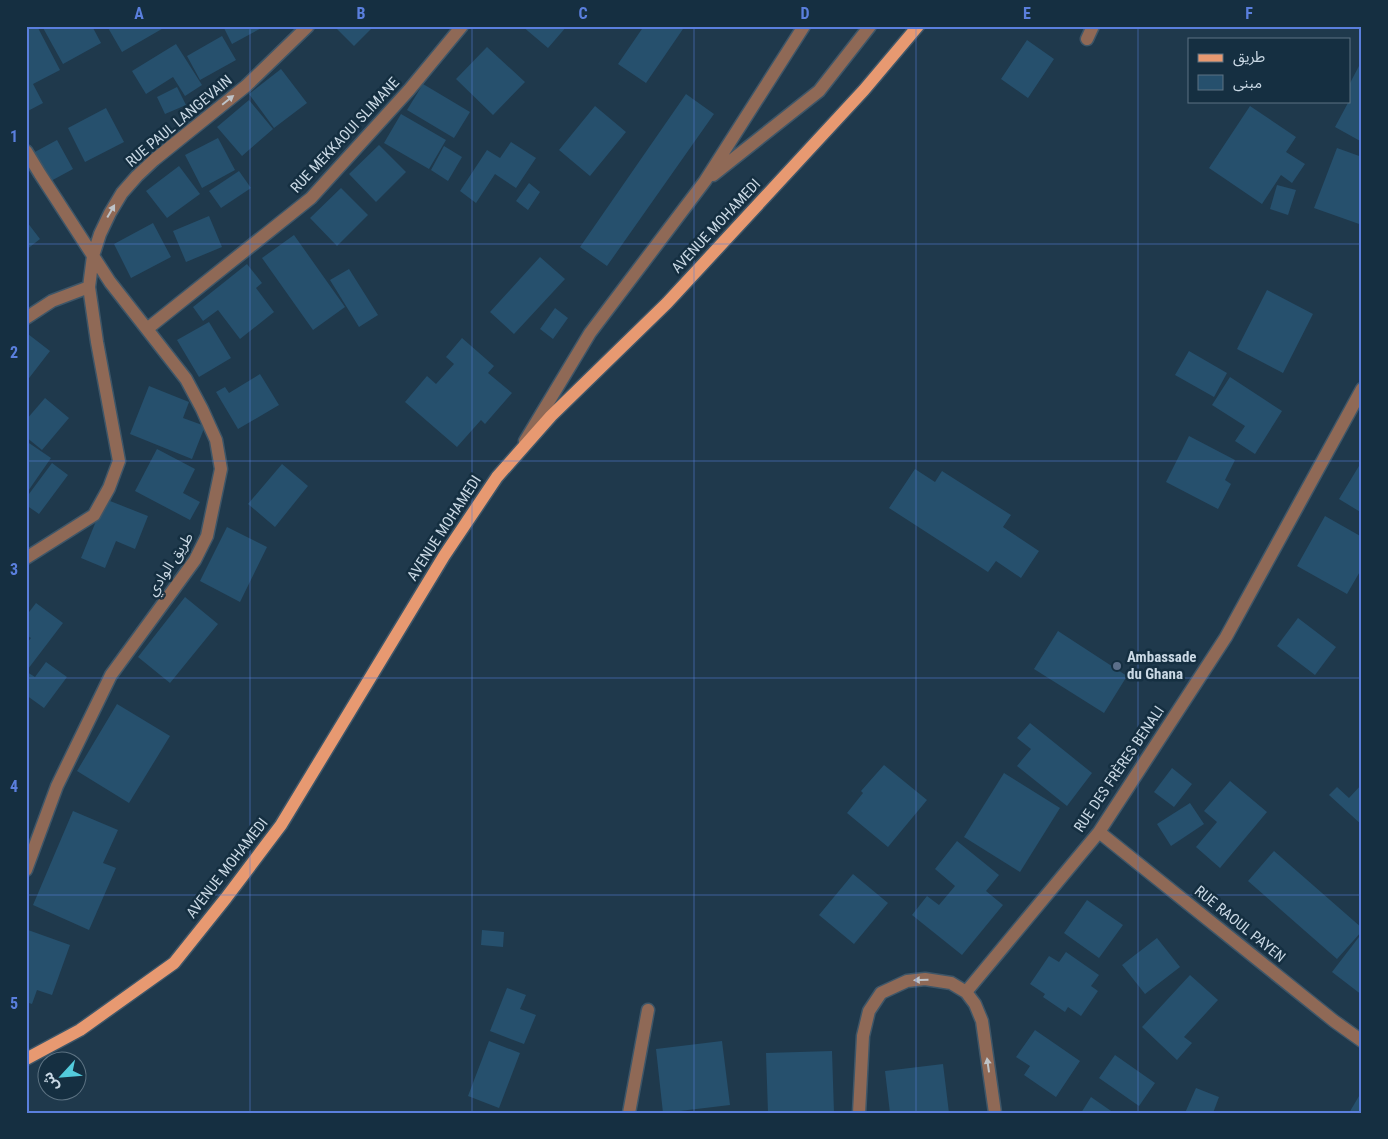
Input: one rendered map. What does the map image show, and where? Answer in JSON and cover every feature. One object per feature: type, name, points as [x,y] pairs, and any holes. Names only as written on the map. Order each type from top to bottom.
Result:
[{"type":"main road","name":"AVENUE MOHAMEDI","points":[[26,1059],[80,1030],[174,963],[281,825],[444,556],[497,477],[551,416],[667,303],[864,90],[918,26]]},
{"type":"street","name":"RUE PAUL LANGEVAIN","points":[[26,558],[94,515],[109,488],[119,461],[89,287],[93,256],[100,234],[110,213],[137,176],[154,160],[246,86],[308,26]]},
{"type":"street","name":"RUE MEKKAOUI SLIMANE","points":[[147,329],[311,198],[409,90],[462,26]]},
{"type":"street","points":[[516,455],[590,333],[705,182],[804,26]]},
{"type":"street","points":[[705,182],[819,91],[870,26]]},
{"type":"street","points":[[1087,39],[1093,26]]},
{"type":"street","name":"طريق الوادي","points":[[26,151],[93,256],[186,379],[216,440],[221,468],[207,536],[195,560],[111,675],[57,786],[26,870]]},
{"type":"street","points":[[26,318],[52,301],[89,287]]},
{"type":"street","name":"RUE DES FRÈRES BENALI","points":[[966,992],[1099,832],[1226,637],[1362,389]]},
{"type":"street","name":"RUE RAOUL PAYEN","points":[[1099,832],[1362,1041]]},
{"type":"street","points":[[859,1113],[863,1036],[869,1011],[881,993],[907,981],[925,979],[951,983],[966,992],[975,1004],[982,1021],[996,1113]]},
{"type":"street","points":[[629,1113],[648,1010]]},
{"type":"building","points":[[37,26],[60,70],[33,84],[43,103],[26,112],[26,31]]},
{"type":"building","points":[[42,26],[92,26],[101,43],[63,64]]},
{"type":"building","points":[[107,26],[167,26],[122,52]]},
{"type":"building","points":[[223,26],[265,26],[232,44]]},
{"type":"building","points":[[334,26],[374,26],[354,46]]},
{"type":"building","points":[[522,26],[567,26],[548,48]]},
{"type":"building","points":[[644,26],[685,26],[646,83],[618,64]]},
{"type":"building","points":[[222,36],[236,60],[200,80],[187,56]]},
{"type":"building","points":[[1027,40],[1054,59],[1028,98],[1001,79]]},
{"type":"building","points":[[176,44],[202,85],[185,96],[173,77],[146,94],[132,71]]},
{"type":"building","points":[[487,47],[525,82],[493,115],[456,79]]},
{"type":"building","points":[[1359,66],[1362,67],[1362,142],[1335,127],[1350,102],[1350,83]]},
{"type":"building","points":[[281,69],[307,103],[274,128],[249,94]]},
{"type":"building","points":[[423,84],[470,112],[454,138],[407,110]]},
{"type":"building","points":[[177,87],[186,105],[165,114],[157,97]]},
{"type":"building","points":[[686,94],[714,114],[607,266],[580,247]]},
{"type":"building","points":[[249,100],[273,129],[242,156],[217,127]]},
{"type":"building","points":[[595,106],[626,132],[590,176],[559,150]]},
{"type":"building","points":[[1250,106],[1296,137],[1286,152],[1305,164],[1292,183],[1281,175],[1262,204],[1209,168]]},
{"type":"building","points":[[106,108],[124,142],[85,162],[68,128]]},
{"type":"building","points":[[401,114],[446,140],[429,169],[384,143]]},
{"type":"building","points":[[218,138],[235,170],[202,188],[185,155]]},
{"type":"building","points":[[57,140],[73,169],[49,182],[33,153]]},
{"type":"building","points":[[511,142],[536,158],[516,188],[495,174],[476,203],[460,191],[487,150],[500,158]]},
{"type":"building","points":[[379,145],[406,172],[376,202],[349,174]]},
{"type":"building","points":[[444,146],[462,157],[448,181],[431,170]]},
{"type":"building","points":[[1337,148],[1362,157],[1362,225],[1314,208]]},
{"type":"building","points":[[179,166],[200,194],[167,218],[146,191]]},
{"type":"building","points":[[239,171],[251,188],[221,208],[209,191]]},
{"type":"building","points":[[529,183],[540,192],[528,210],[516,201]]},
{"type":"building","points":[[1277,185],[1296,190],[1288,215],[1270,209]]},
{"type":"building","points":[[341,188],[368,215],[337,246],[310,218]]},
{"type":"building","points":[[209,216],[222,247],[186,262],[173,231]]},
{"type":"building","points":[[26,223],[40,239],[26,250]]},
{"type":"building","points":[[153,223],[171,257],[131,278],[114,244]]},
{"type":"building","points":[[294,235],[345,307],[313,330],[262,258]]},
{"type":"building","points":[[540,257],[565,279],[514,334],[490,312]]},
{"type":"building","points":[[247,264],[262,283],[256,288],[274,312],[240,339],[218,310],[203,321],[193,307]]},
{"type":"building","points":[[349,269],[378,315],[359,327],[330,280]]},
{"type":"building","points":[[1267,290],[1313,314],[1283,373],[1237,349]]},
{"type":"building","points":[[555,308],[568,318],[553,339],[540,329]]},
{"type":"building","points":[[209,322],[231,358],[199,377],[177,340]]},
{"type":"building","points":[[28,334],[50,351],[26,382],[26,336]]},
{"type":"building","points":[[462,338],[494,366],[488,373],[512,393],[485,424],[481,420],[457,447],[405,402],[427,376],[436,384],[454,364],[446,357]]},
{"type":"building","points":[[1189,351],[1227,373],[1214,397],[1175,375]]},
{"type":"building","points":[[260,374],[279,405],[238,429],[216,392],[225,387],[229,393]]},
{"type":"building","points":[[1230,377],[1282,411],[1255,454],[1235,441],[1245,426],[1212,405]]},
{"type":"building","points":[[149,386],[189,402],[183,418],[205,426],[192,459],[130,434]]},
{"type":"building","points":[[45,398],[69,418],[42,450],[26,437],[26,420]]},
{"type":"building","points":[[1189,436],[1235,460],[1225,480],[1231,484],[1218,509],[1166,482]]},
{"type":"building","points":[[26,441],[51,458],[26,494]]},
{"type":"building","points":[[157,449],[195,469],[183,493],[200,502],[190,520],[135,491]]},
{"type":"building","points":[[1362,461],[1362,513],[1339,499]]},
{"type":"building","points":[[52,463],[68,475],[39,514],[26,505],[26,498]]},
{"type":"building","points":[[282,464],[308,486],[275,527],[248,504]]},
{"type":"building","points":[[915,469],[935,482],[942,471],[1011,515],[1003,527],[1039,551],[1021,578],[996,561],[988,572],[889,508]]},
{"type":"building","points":[[105,499],[148,516],[135,549],[116,541],[105,568],[81,558]]},
{"type":"building","points":[[1325,516],[1362,537],[1362,568],[1347,594],[1297,566]]},
{"type":"building","points":[[227,527],[267,547],[240,602],[200,581]]},
{"type":"building","points":[[185,597],[218,624],[170,683],[138,657]]},
{"type":"building","points":[[36,603],[63,623],[28,669],[26,668],[26,644],[31,638],[26,635],[26,616]]},
{"type":"building","points":[[1298,618],[1336,647],[1315,675],[1277,646]]},
{"type":"building","points":[[1058,631],[1127,676],[1104,713],[1034,669]]},
{"type":"building","points":[[46,662],[67,677],[44,708],[26,695],[26,674],[27,672],[35,677]]},
{"type":"building","points":[[117,704],[170,736],[129,803],[77,771]]},
{"type":"building","points":[[1030,723],[1092,773],[1067,806],[1017,766],[1031,749],[1017,738]]},
{"type":"building","points":[[884,765],[927,800],[888,847],[847,813],[863,793],[861,791]]},
{"type":"building","points":[[1172,768],[1192,784],[1174,807],[1154,792]]},
{"type":"building","points":[[1004,773],[1060,808],[1020,872],[964,837]]},
{"type":"building","points":[[1230,781],[1267,812],[1220,868],[1196,847],[1217,822],[1204,811]]},
{"type":"building","points":[[1362,784],[1362,825],[1329,795],[1337,787],[1349,798]]},
{"type":"building","points":[[1190,803],[1204,824],[1171,846],[1157,824]]},
{"type":"building","points":[[73,811],[118,830],[103,863],[116,868],[89,930],[33,905]]},
{"type":"building","points":[[957,841],[999,875],[986,891],[1003,905],[962,955],[912,915],[927,896],[939,905],[955,886],[935,869]]},
{"type":"building","points":[[1274,851],[1362,928],[1362,931],[1337,959],[1248,881]]},
{"type":"building","points":[[853,874],[888,903],[854,944],[819,915]]},
{"type":"building","points":[[1087,900],[1123,925],[1099,958],[1064,933]]},
{"type":"building","points":[[28,930],[70,945],[52,995],[37,990],[32,1004],[26,1002],[26,935]]},
{"type":"building","points":[[482,930],[504,932],[503,947],[481,945]]},
{"type":"building","points":[[1362,933],[1362,995],[1332,972]]},
{"type":"building","points":[[1157,938],[1180,967],[1145,994],[1122,965]]},
{"type":"building","points":[[1066,952],[1099,975],[1091,986],[1098,991],[1081,1016],[1068,1007],[1065,1012],[1043,997],[1045,994],[1030,984],[1049,956],[1059,962]]},
{"type":"building","points":[[1190,975],[1218,1000],[1184,1037],[1192,1043],[1177,1060],[1142,1027]]},
{"type":"building","points":[[507,988],[526,995],[520,1009],[536,1015],[524,1044],[490,1031]]},
{"type":"building","points":[[1035,1030],[1080,1061],[1056,1097],[1024,1075],[1030,1066],[1016,1057]]},
{"type":"building","points":[[489,1041],[520,1053],[499,1108],[468,1096]]},
{"type":"building","points":[[722,1041],[730,1105],[663,1113],[656,1049]]},
{"type":"building","points":[[832,1051],[834,1113],[768,1113],[766,1053]]},
{"type":"building","points":[[1115,1055],[1155,1083],[1139,1106],[1099,1078]]},
{"type":"building","points":[[943,1064],[949,1113],[890,1113],[885,1071]]},
{"type":"building","points":[[1196,1088],[1219,1097],[1213,1113],[1185,1113]]},
{"type":"building","points":[[1362,1091],[1362,1113],[1349,1113]]},
{"type":"building","points":[[1091,1097],[1114,1113],[1081,1113]]},
{"type":"place","name":"Ambassade du Ghana","points":[[1117,666]]}]
